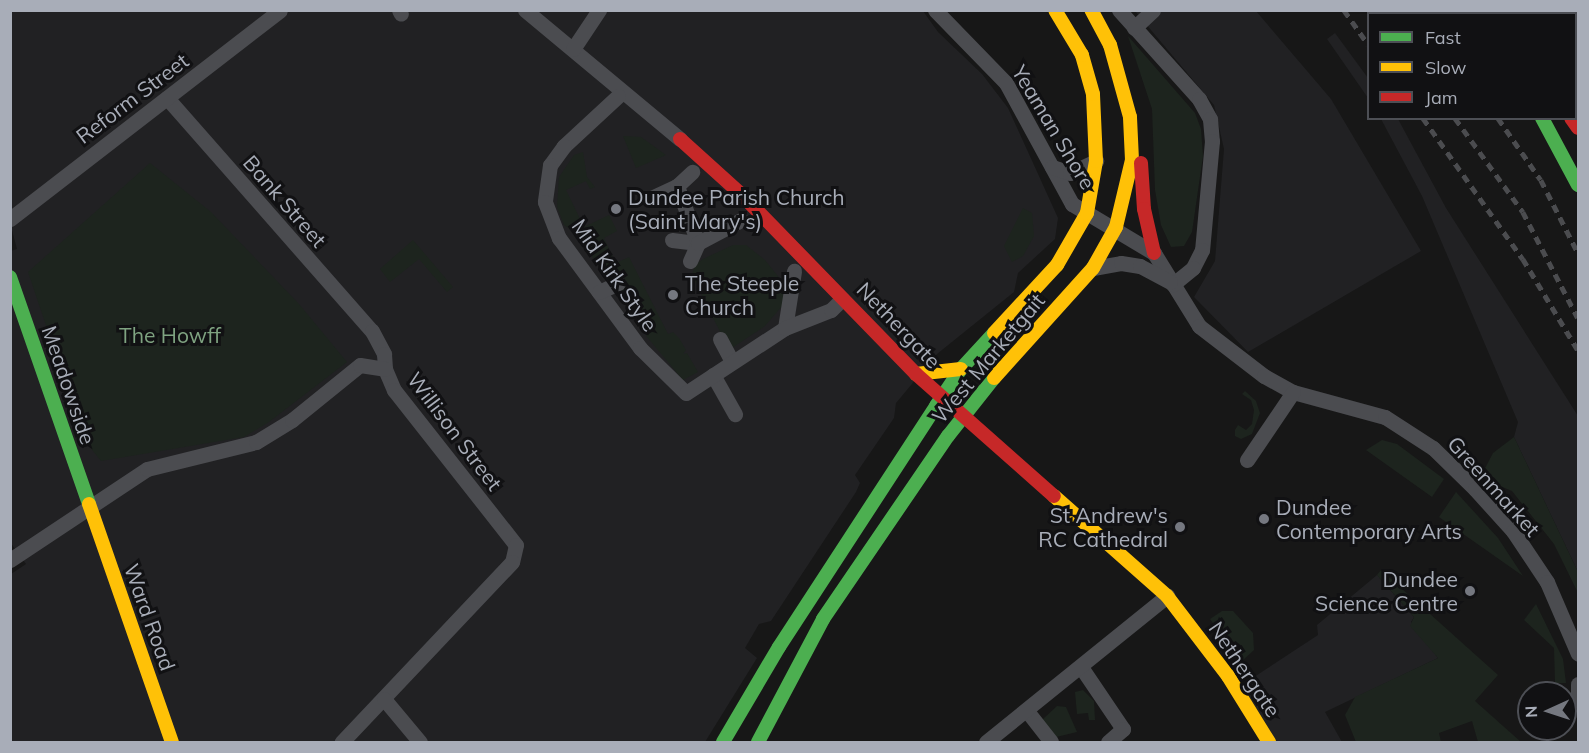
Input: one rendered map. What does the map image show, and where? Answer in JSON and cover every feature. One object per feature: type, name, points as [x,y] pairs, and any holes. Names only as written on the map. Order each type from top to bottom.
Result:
[{"type":"main road","name":"West Marketgait","points":[[758,742],[823,619],[963,416],[1093,268],[1116,227],[1132,160],[1130,117],[1110,45],[1091,10]]},
{"type":"main road","name":"West Marketgait","points":[[723,742],[779,647],[942,397],[962,369],[1057,265],[1087,213],[1096,161],[1093,94],[1082,55],[1056,11]]},
{"type":"main road","points":[[1087,213],[1101,204],[1108,193],[1130,117]]},
{"type":"main road","points":[[1130,117],[1141,161],[1144,209],[1154,253]]},
{"type":"main road","points":[[1543,120],[1578,185]]},
{"type":"main road","name":"Nethergate","points":[[680,139],[760,213],[916,374],[1167,596],[1228,676],[1269,742]]},
{"type":"main road","name":"Meadowside","points":[[10,276],[88,506]]},
{"type":"main road","points":[[916,374],[962,369]]},
{"type":"main road","name":"Ward Road","points":[[88,506],[172,742]]},
{"type":"street","name":"Reform Street","points":[[10,219],[280,10]]},
{"type":"street","name":"Nethergate","points":[[525,10],[680,139]]},
{"type":"street","points":[[573,49],[599,10]]},
{"type":"street","name":"Yeaman Shore","points":[[935,10],[1006,83],[1063,193],[1087,213]]},
{"type":"street","points":[[1119,10],[1199,99],[1210,119],[1212,141],[1202,249],[1193,268],[1173,284]]},
{"type":"street","points":[[1134,28],[1153,10]]},
{"type":"street","name":"Mid Kirk Style","points":[[618,96],[564,146],[550,165],[545,202],[554,240],[599,292],[640,348],[686,397],[713,375]]},
{"type":"street","name":"Bank Street","points":[[166,98],[372,331]]},
{"type":"street","points":[[1052,168],[1070,174],[1096,161]]},
{"type":"street","points":[[651,198],[677,186],[692,172]]},
{"type":"street","points":[[677,186],[698,243],[690,261]]},
{"type":"street","name":"Greenmarket","points":[[1087,213],[1116,227],[1154,253],[1199,326],[1264,376],[1293,392],[1385,417],[1433,448],[1513,531],[1547,582],[1578,654]]},
{"type":"street","points":[[672,240],[698,243],[741,220]]},
{"type":"street","name":"Greenmarket","points":[[1093,268],[1121,263],[1140,266],[1173,284]]},
{"type":"street","points":[[785,328],[794,271]]},
{"type":"street","points":[[599,292],[618,283]]},
{"type":"street","points":[[735,414],[713,375],[785,328],[831,310],[838,303]]},
{"type":"street","name":"Willison Street","points":[[372,331],[384,354],[385,369],[394,390],[511,538],[517,551],[512,562],[384,699]]},
{"type":"street","points":[[720,339],[732,362]]},
{"type":"street","points":[[10,560],[88,506],[147,469],[256,442],[292,420],[360,365],[385,369]]},
{"type":"street","points":[[1247,460],[1293,392]]},
{"type":"street","points":[[986,742],[1167,596]]},
{"type":"street","points":[[1081,667],[1123,729],[1108,742]]},
{"type":"street","points":[[1578,684],[1578,701]]},
{"type":"street","points":[[342,742],[384,699],[420,742]]},
{"type":"street","points":[[1027,711],[1051,742]]},
{"type":"shaded area","points":[[11,10],[923,11],[938,32],[982,74],[1008,108],[1058,218],[1055,239],[1018,273],[1014,292],[937,354],[896,403],[894,418],[855,475],[860,483],[856,492],[771,621],[759,624],[745,648],[757,658],[705,742],[11,742],[11,574],[26,564],[10,542],[10,251],[17,249],[10,223]]},
{"type":"shaded area","points":[[1135,11],[1256,11],[1331,99],[1421,251],[1248,352],[1194,297],[1215,261],[1224,149],[1214,105]]},
{"type":"shaded area","points":[[1507,11],[1578,11],[1578,113],[1577,12]]},
{"type":"shaded area","points":[[1335,33],[1367,77],[1367,97],[1327,39]]},
{"type":"shaded area","points":[[1382,120],[1399,120],[1446,208],[1578,416],[1578,572],[1514,437],[1518,422],[1422,196]]},
{"type":"shaded area","points":[[1377,575],[1414,617],[1411,622],[1438,658],[1325,712],[1342,742],[1274,742],[1242,685],[1318,635],[1317,625]]},
{"type":"green space","points":[[1128,36],[1195,113],[1201,129],[1203,156],[1192,232],[1184,246],[1171,247],[1161,225],[1155,190],[1152,109]]},
{"type":"green space","points":[[623,136],[641,137],[666,155],[636,168]]},
{"type":"green space","points":[[583,152],[587,177],[595,187],[590,189],[586,181],[566,190],[584,227],[609,215],[617,231],[604,238],[616,263],[629,257],[668,334],[673,332],[679,338],[686,350],[683,354],[687,353],[698,372],[683,380],[647,337],[618,283],[608,280],[578,235],[564,225],[557,207],[559,177],[574,155]]},
{"type":"green space","name":"The Howff","points":[[150,163],[211,212],[299,304],[347,362],[269,422],[244,437],[101,461],[85,441],[28,272]]},
{"type":"green space","points":[[1023,208],[1032,213],[1034,236],[1023,256],[1012,262],[1004,246]]},
{"type":"green space","points":[[413,240],[453,287],[447,292],[419,259],[390,282],[380,269]]},
{"type":"green space","points":[[733,245],[746,245],[765,260],[781,280],[784,297],[783,305],[765,326],[729,350],[692,275],[695,265],[703,259]]},
{"type":"green space","points":[[1245,391],[1256,401],[1260,413],[1252,434],[1241,439],[1235,436],[1235,430],[1238,425],[1246,430],[1252,424],[1254,410],[1251,400],[1242,394]]},
{"type":"green space","points":[[1514,437],[1578,572],[1578,593],[1554,544],[1512,491],[1485,480],[1482,474],[1493,453]]},
{"type":"green space","points":[[1382,440],[1397,444],[1444,479],[1432,497],[1366,450]]},
{"type":"green space","points":[[1456,492],[1498,538],[1523,576],[1439,517]]},
{"type":"green space","points":[[1381,570],[1498,675],[1475,701],[1517,738],[1517,741],[1521,742],[1478,742],[1472,721],[1439,733],[1441,742],[1356,742],[1345,715],[1355,697],[1438,658],[1410,626],[1414,617],[1377,575]]},
{"type":"green space","points":[[1536,604],[1563,659],[1566,681],[1555,681],[1554,648],[1524,620]]},
{"type":"green space","points":[[1222,611],[1233,611],[1253,633],[1254,650],[1241,662],[1210,619]]},
{"type":"green space","points":[[1083,690],[1094,701],[1095,720],[1089,720],[1088,713],[1077,714],[1075,692]]},
{"type":"green space","points":[[1057,706],[1066,707],[1077,732],[1052,738],[1042,720]]},
{"type":"railway","points":[[1344,10],[1367,43]]},
{"type":"railway","points":[[1424,120],[1523,259],[1578,350]]},
{"type":"railway","points":[[1456,120],[1523,212],[1578,318]]},
{"type":"railway","points":[[1499,120],[1541,180],[1578,253]]},
{"type":"traffic: fast","points":[[1543,120],[1578,185]]},
{"type":"traffic: fast","points":[[10,277],[89,504]]},
{"type":"traffic: fast","points":[[723,742],[779,647],[936,406],[961,369],[994,333]]},
{"type":"traffic: fast","points":[[758,742],[823,619],[948,436],[994,378]]},
{"type":"traffic: slow","points":[[994,333],[1057,265],[1087,213],[1096,161],[1093,94],[1082,55],[1055,10]]},
{"type":"traffic: slow","points":[[994,378],[1093,268],[1116,227],[1132,160],[1130,117],[1110,45],[1091,10]]},
{"type":"traffic: slow","points":[[916,374],[961,369]]},
{"type":"traffic: slow","points":[[1054,496],[1167,596],[1228,676],[1269,742]]},
{"type":"traffic: slow","points":[[89,504],[172,742]]},
{"type":"traffic: jam","points":[[1572,120],[1578,128]]},
{"type":"traffic: jam","points":[[680,139],[743,196],[916,374],[1054,496]]},
{"type":"traffic: jam","points":[[1141,163],[1144,209],[1154,253]]},
{"type":"place","name":"Dundee Parish Church (Saint Mary's)","points":[[616,209]]},
{"type":"place","name":"The Steeple Church","points":[[673,295]]},
{"type":"place","name":"Dundee Contemporary Arts","points":[[1264,519]]},
{"type":"place","name":"St Andrew's RC Cathedral","points":[[1180,527]]},
{"type":"place","name":"Dundee Science Centre","points":[[1470,591]]}]
